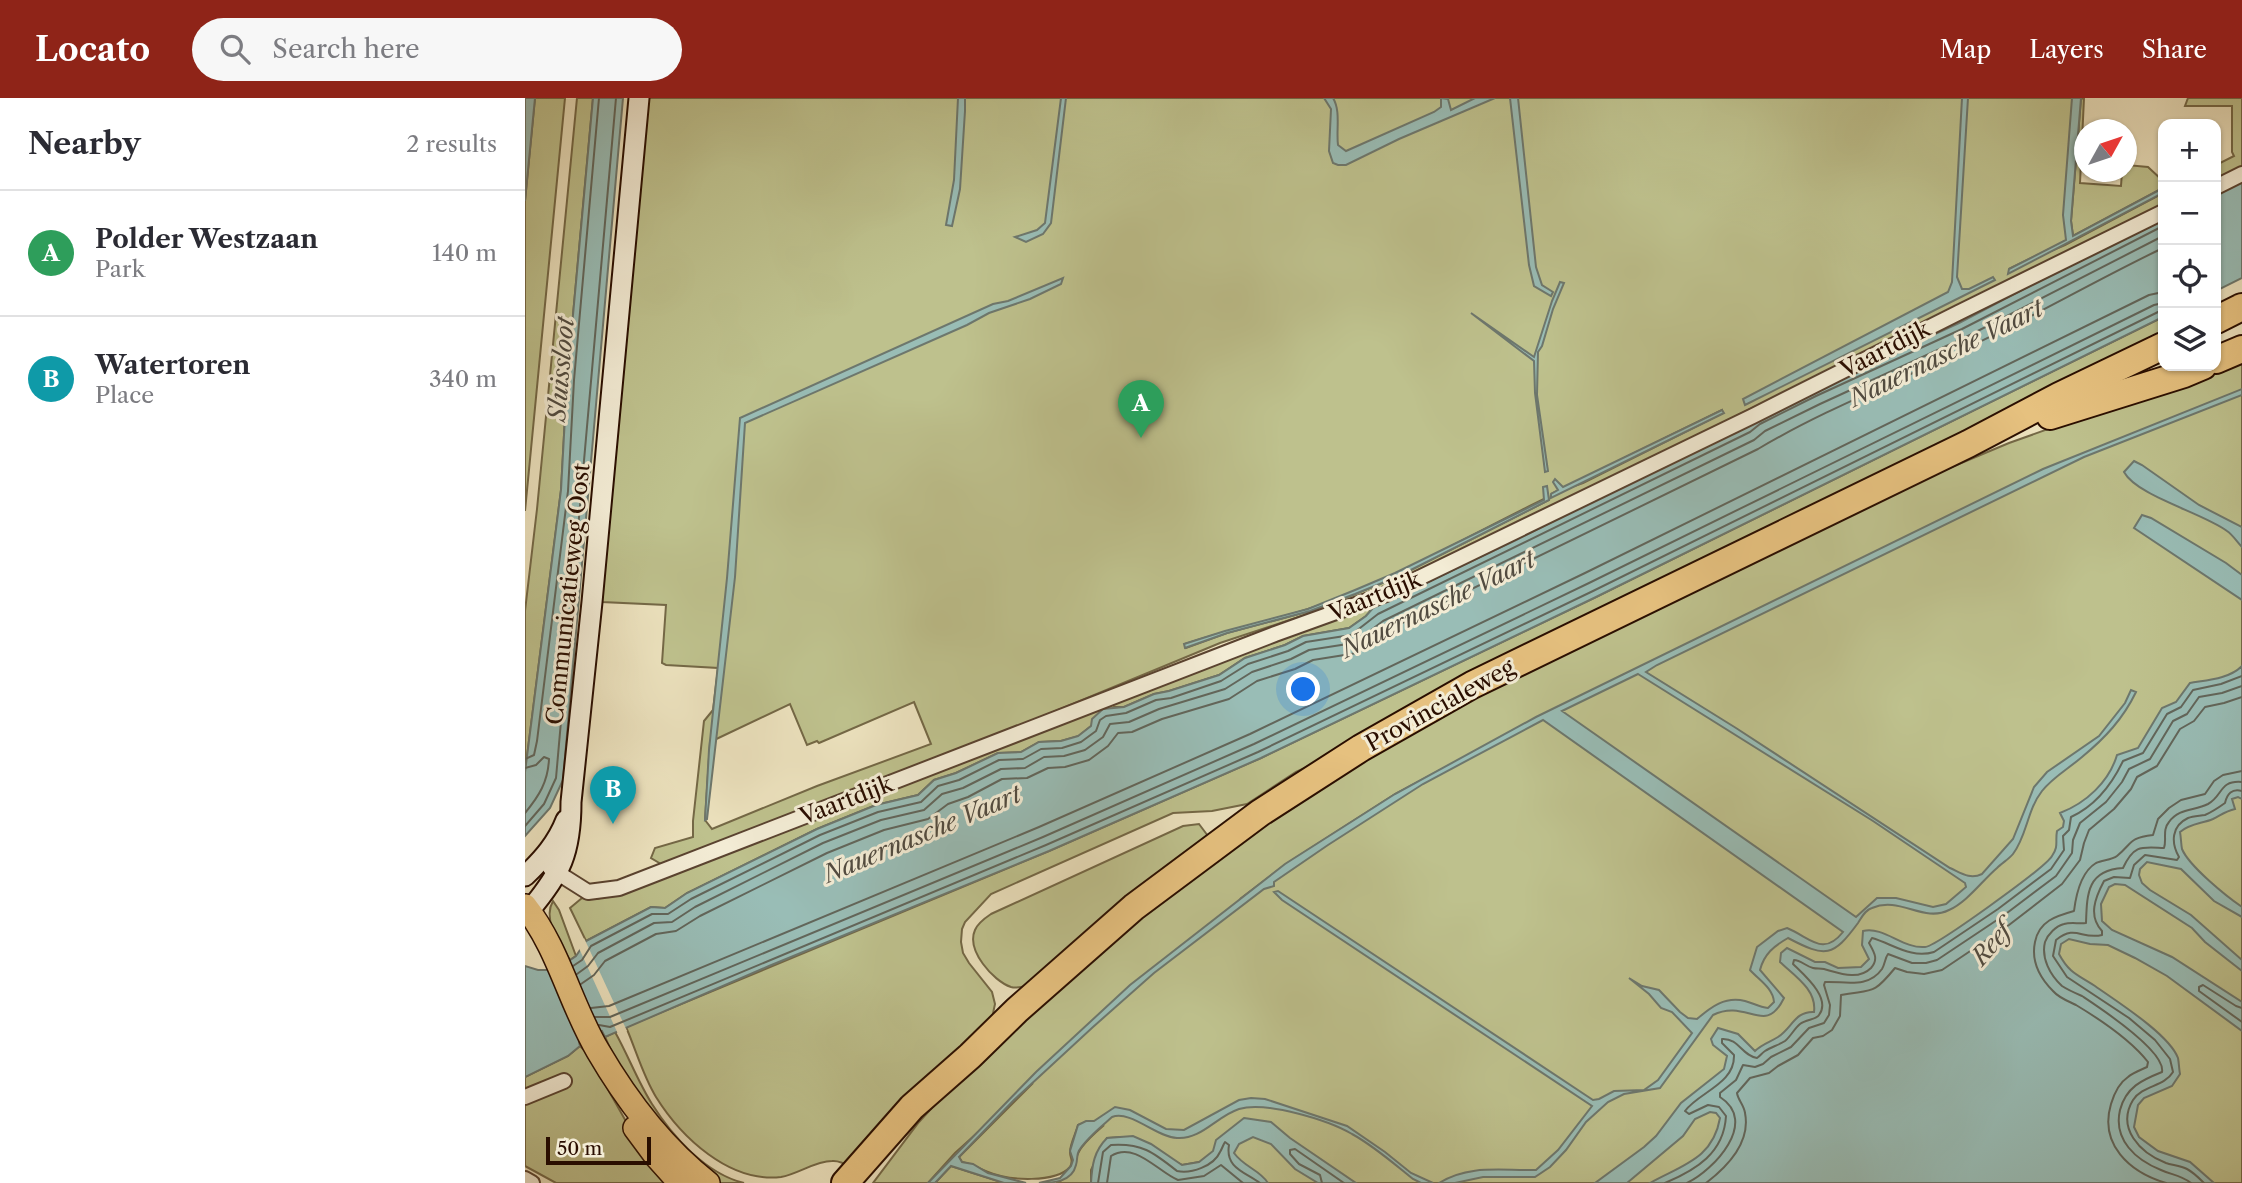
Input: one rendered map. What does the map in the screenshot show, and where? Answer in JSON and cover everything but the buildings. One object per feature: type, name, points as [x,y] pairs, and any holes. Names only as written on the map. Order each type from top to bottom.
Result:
[{"type":"highway","points":[[2221,318],[2242,307]]},
{"type":"highway","name":"Provincialeweg","points":[[845,1183],[912,1107],[1134,907],[1260,813],[1361,748],[1472,685],[1968,444],[2158,347]]},
{"type":"highway","points":[[2221,358],[2242,349]]},
{"type":"highway","name":"Provincialeweg","points":[[1968,444],[2191,371]]},
{"type":"highway","name":"Provincialeweg","points":[[866,1183],[900,1138],[970,1056]]},
{"type":"main road","points":[[526,910],[555,956],[602,1067],[625,1111],[655,1156],[680,1183]]},
{"type":"main road","points":[[597,1050],[650,1126],[676,1155],[708,1183]]},
{"type":"street","name":"Communicatieweg Oost","points":[[526,910],[557,874],[568,841],[639,98]]},
{"type":"street","points":[[2221,184],[2242,174]]},
{"type":"street","name":"Vaartdijk","points":[[541,860],[557,874],[588,892],[619,888],[1275,634],[1386,594],[1753,416],[2158,214]]},
{"type":"street","name":"Communicatieweg Oost","points":[[525,876],[558,838],[571,802]]},
{"type":"street","points":[[525,1097],[565,1082]]},
{"type":"street","points":[[525,1179],[533,1183]]},
{"type":"green space","points":[[535,98],[565,98],[525,511],[525,201]]},
{"type":"green space","points":[[577,98],[593,98],[567,380],[561,490],[525,772],[525,611]]},
{"type":"green space","points":[[641,98],[2076,98],[2066,241],[2009,269],[2065,245],[2158,196],[2158,208],[1386,588],[1220,643],[848,797],[661,864],[651,858],[655,848],[693,837],[704,721],[713,710],[718,668],[662,663],[666,605],[602,602]],"holes":[[[1722,410],[1723,413],[1583,483],[1551,494]],[[1548,495],[1549,500],[1397,577],[1310,611],[1227,633],[1186,648],[1185,644],[1308,609],[1368,586]],[[914,702],[931,744],[712,829],[705,820],[710,742],[790,704],[807,745],[817,741],[819,743]]]},
{"type":"green space","points":[[2084,98],[2083,119],[2079,119],[2081,99]]},
{"type":"green space","points":[[2188,98],[2242,98],[2242,168],[2221,178],[2221,162],[2234,156],[2232,106],[2185,106]]},
{"type":"green space","points":[[2137,166],[2148,167],[2158,176],[2158,191],[2073,236],[2071,221],[2074,182],[2121,186],[2121,182],[2137,182]]},
{"type":"green space","points":[[2158,319],[2158,338],[1296,772],[1247,804],[1212,811],[1173,813],[991,894],[965,922],[961,942],[969,963],[992,992],[995,1004],[992,1018],[852,1168],[832,1161],[781,1177],[743,1173],[725,1165],[693,1141],[666,1112],[651,1089],[626,1027],[1049,851],[1261,758],[1596,597]]},
{"type":"green space","points":[[2242,360],[2242,1183],[1262,1183],[1199,1162],[1182,1165],[1122,1137],[1107,1138],[1091,1170],[1091,1183],[1056,1183],[1069,1175],[1078,1152],[1103,1126],[1091,1122],[1078,1125],[1070,1149],[1071,1165],[1054,1176],[1019,1179],[997,1175],[962,1162],[959,1157],[1033,1083],[955,1153],[928,1183],[873,1183],[919,1122],[961,1076],[1195,870],[1417,725],[1904,487],[2009,443],[2211,371],[2221,371],[2221,367]],"holes":[[[1446,767],[1240,899],[1286,864],[1395,794]]]},
{"type":"green space","points":[[1373,608],[1349,628],[1303,636],[1245,658],[1219,675],[1154,694],[1124,707],[1114,707],[1079,736],[1061,741],[1039,742],[1021,752],[998,753],[956,773],[934,780],[918,795],[876,805],[817,829],[687,893],[665,908],[651,907],[586,941],[570,908],[582,898],[597,899],[649,884],[1292,632]]},
{"type":"green space","points":[[1199,824],[1208,836],[1033,984],[1011,987],[989,972],[983,964],[973,938],[978,925],[991,914],[1183,826]]},
{"type":"green space","points":[[553,901],[576,956],[570,960],[551,924],[550,908]]},
{"type":"green space","points":[[615,1032],[647,1096],[669,1129],[703,1162],[744,1183],[719,1183],[699,1168],[625,1081],[605,1037]]},
{"type":"green space","points":[[580,1046],[588,1054],[637,1141],[672,1183],[556,1183],[525,1166],[525,1077],[568,1056]]},
{"type":"green space","points":[[951,1166],[1004,1183],[935,1183]]},
{"type":"water","points":[[525,98],[535,98],[525,201]]},
{"type":"water","points":[[593,98],[623,98],[563,780],[550,808],[525,836],[525,772],[561,490],[567,380]]},
{"type":"water","points":[[958,98],[965,98],[965,111],[960,189],[952,226],[946,225],[954,180]]},
{"type":"water","points":[[1061,98],[1066,98],[1051,223],[1043,234],[1026,242],[1015,237],[1037,230],[1045,223]]},
{"type":"water","points":[[1324,98],[1333,98],[1338,115],[1338,145],[1346,151],[1434,112],[1441,107],[1441,98],[1448,99],[1451,110],[1475,98],[1495,98],[1346,165],[1338,165],[1333,163],[1329,151],[1331,109]]},
{"type":"water","points":[[1510,98],[1518,98],[1536,267],[1542,285],[1553,292],[1551,296],[1534,286],[1529,265]]},
{"type":"water","points":[[1962,98],[1968,98],[1957,277],[1962,289],[1969,289],[1993,277],[1995,280],[1745,405],[1743,399],[1948,292],[1952,282]]},
{"type":"water","points":[[2072,98],[2081,98],[2079,119],[2074,119],[2071,221],[2073,236],[2158,191],[2158,196],[2008,274],[2009,269],[2066,240],[2063,215]]},
{"type":"water","points":[[2242,180],[2242,278],[2221,288],[2221,245],[2221,190]]},
{"type":"water","name":"Nauernasche Vaart","points":[[2158,220],[2158,319],[1596,597],[1261,758],[1049,851],[769,966],[605,1037],[602,1031],[579,1042],[580,1046],[568,1056],[525,1077],[525,966],[546,970],[570,960],[586,941],[651,907],[665,908],[687,893],[817,829],[876,805],[918,795],[934,780],[956,773],[998,753],[1021,752],[1039,742],[1061,741],[1078,736],[1091,726],[1092,719],[1103,709],[1124,707],[1154,694],[1219,675],[1245,658],[1303,636],[1349,628],[1373,608],[1516,540],[1813,390],[1959,323]]},
{"type":"water","points":[[1063,278],[1061,284],[1030,299],[989,313],[745,423],[735,577],[705,820],[740,418],[993,304],[1008,301]]},
{"type":"water","points":[[1560,282],[1564,283],[1538,352],[1537,395],[1548,471],[1545,472],[1535,393],[1534,361],[1471,313],[1534,357]]},
{"type":"water","points":[[2242,389],[2242,395],[2084,457],[1646,672],[1950,868],[1973,876],[1982,874],[2013,839],[2034,787],[2047,772],[2099,736],[2125,703],[2131,690],[2136,692],[2106,735],[2042,791],[2013,854],[1962,902],[1939,913],[1892,905],[1872,908],[1842,942],[1828,951],[1811,949],[1788,938],[1783,941],[1767,955],[1760,970],[1784,998],[1777,1009],[1770,1015],[1762,1016],[1736,1011],[1713,1015],[1660,1088],[1624,1094],[1608,1102],[1586,1122],[1550,1167],[1535,1177],[1483,1177],[1455,1183],[1439,1183],[1474,1171],[1536,1170],[1558,1150],[1592,1106],[1282,900],[1274,892],[1278,891],[1593,1100],[1614,1091],[1644,1090],[1658,1080],[1692,1033],[1672,1012],[1661,1008],[1629,978],[1642,986],[1659,990],[1688,1018],[1697,1019],[1713,1007],[1731,1000],[1768,1008],[1774,1002],[1771,992],[1750,970],[1757,947],[1778,931],[1787,928],[1823,944],[1836,939],[1843,932],[1543,720],[1423,784],[1328,845],[1274,882],[1274,886],[1264,889],[1154,973],[1014,1100],[959,1157],[962,1162],[973,1164],[988,1173],[1026,1183],[1004,1183],[951,1166],[935,1183],[928,1183],[1036,1072],[1130,985],[1285,864],[1395,794],[1536,717],[2043,469]],"holes":[[[1638,674],[1873,821],[1965,883],[1966,887],[1946,904],[1933,907],[1896,898],[1877,898],[1856,917],[1562,711]]]},
{"type":"water","points":[[1722,410],[1724,413],[1551,498],[1551,494],[1558,490],[1553,482],[1555,479],[1563,487]]},
{"type":"water","points":[[2134,461],[2199,505],[2242,527],[2242,547],[2216,524],[2142,489],[2131,481],[2124,472]]},
{"type":"water","points":[[1547,486],[1549,500],[1397,577],[1310,611],[1227,633],[1185,648],[1184,644],[1225,631],[1308,609],[1395,573],[1544,500],[1543,487]]},
{"type":"water","points":[[2142,515],[2242,575],[2242,600],[2134,528]]},
{"type":"water","name":"Reef","points":[[2242,666],[2242,799],[2232,799],[2235,809],[2180,832],[2182,849],[2186,856],[2209,880],[2242,907],[2242,917],[2214,901],[2181,869],[2147,862],[2140,869],[2139,875],[2142,883],[2150,890],[2191,915],[2242,960],[2242,971],[2205,942],[2192,928],[2125,885],[2115,884],[2109,887],[2101,904],[2102,921],[2112,930],[2172,957],[2242,1002],[2242,1031],[2167,976],[2108,945],[2069,939],[2061,944],[2059,954],[2074,973],[2141,1019],[2173,1049],[2178,1058],[2180,1074],[2172,1086],[2144,1098],[2138,1105],[2134,1127],[2139,1137],[2158,1151],[2190,1162],[2214,1183],[1650,1183],[1694,1159],[1711,1143],[1720,1118],[1716,1113],[1710,1112],[1695,1119],[1683,1136],[1627,1183],[1595,1183],[1644,1147],[1656,1136],[1681,1103],[1724,1069],[1727,1056],[1713,1045],[1711,1039],[1718,1028],[1738,1034],[1755,1051],[1778,1037],[1802,1014],[1814,1012],[1809,990],[1780,962],[1781,953],[1787,948],[1815,962],[1825,962],[1838,968],[1861,967],[1869,959],[1862,945],[1863,931],[1878,932],[1917,947],[1933,944],[2011,890],[2052,856],[2056,847],[2057,831],[2063,827],[2064,821],[2060,813],[2079,804],[2102,783],[2117,755],[2138,748],[2162,708],[2176,702],[2190,683],[2224,676]]},
{"type":"water","points":[[1265,1099],[1347,1126],[1411,1173],[1433,1183],[1421,1183],[1413,1179],[1368,1144],[1341,1129],[1297,1113],[1251,1107],[1231,1112],[1201,1132],[1186,1138],[1169,1137],[1127,1117],[1112,1117],[1080,1149],[1071,1175],[1056,1182],[1039,1183],[1060,1178],[1071,1166],[1073,1160],[1070,1151],[1078,1125],[1094,1121],[1115,1107],[1130,1110],[1166,1129],[1184,1130],[1239,1100]]},
{"type":"water","points":[[1244,1118],[1271,1122],[1356,1183],[1318,1183],[1295,1169],[1271,1144],[1253,1137],[1239,1144],[1234,1153],[1268,1183],[1091,1183],[1095,1159],[1107,1138],[1133,1136],[1151,1144],[1182,1165],[1199,1162],[1213,1151],[1216,1140]]},
{"type":"pier","points":[[584,938],[627,1031],[618,1034],[578,946]]},
{"type":"place","name":"Polder Westzaan","points":[[1141,438]]},
{"type":"place","name":"Watertoren","points":[[613,824]]},
{"type":"water label","name":"Sluissloot","points":[[561,369]]}]
